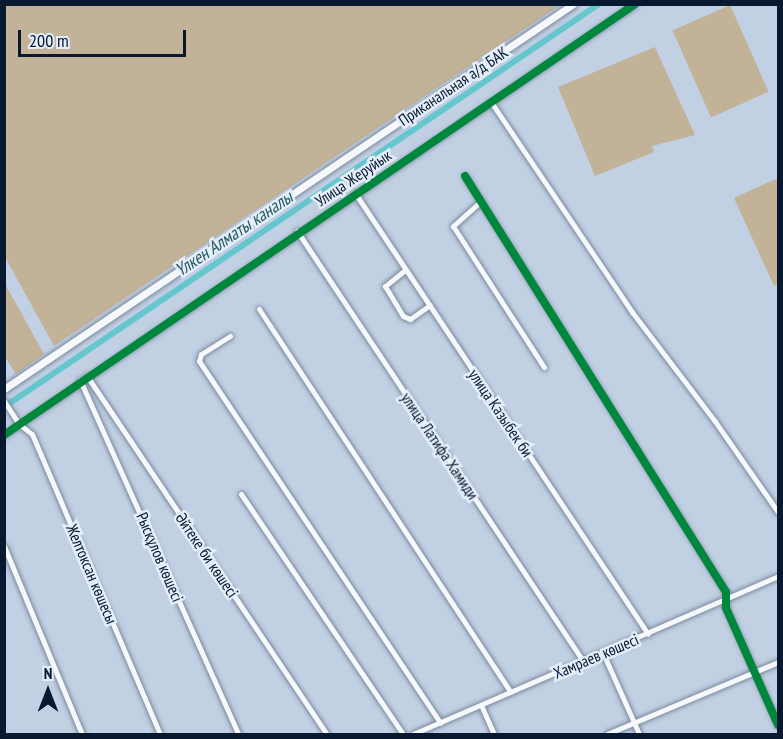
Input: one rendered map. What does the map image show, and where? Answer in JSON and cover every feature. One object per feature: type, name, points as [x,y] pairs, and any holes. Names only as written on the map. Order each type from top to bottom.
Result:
[{"type":"street","name":"Приканальная а/д БАК","points":[[4,389],[573,4]]},
{"type":"street","name":"Улица Жеруйык","points":[[87,376],[297,231],[635,4]]},
{"type":"street","points":[[491,102],[632,312],[714,420],[778,512]]},
{"type":"street","points":[[465,176],[726,592],[726,608],[778,725]]},
{"type":"street","name":"улица Казыбек би","points":[[355,193],[648,633]]},
{"type":"street","points":[[481,201],[453,226],[544,367]]},
{"type":"street","name":"улица Латифа Хамиди","points":[[297,231],[583,661]]},
{"type":"street","points":[[405,270],[385,285],[403,316],[410,319],[430,305]]},
{"type":"street","points":[[259,309],[511,692]]},
{"type":"street","points":[[230,336],[201,354],[199,361],[440,723]]},
{"type":"street","points":[[4,435],[17,422],[87,376]]},
{"type":"street","name":"Әйтеке би көшесі","points":[[87,376],[327,735]]},
{"type":"street","name":"Рысқұлов көшесі","points":[[80,380],[238,735]]},
{"type":"street","name":"Желтоксан көшесы","points":[[4,401],[17,422],[32,434],[160,735]]},
{"type":"street","points":[[241,494],[403,735]]},
{"type":"street","points":[[4,546],[82,735]]},
{"type":"street","name":"Хамраев көшесі","points":[[413,735],[778,576]]},
{"type":"street","points":[[603,653],[639,735]]},
{"type":"street","points":[[607,735],[778,662]]},
{"type":"street","points":[[481,705],[494,735]]},
{"type":"shaded area","points":[[4,5],[560,5],[54,346],[5,257]]},
{"type":"shaded area","points":[[730,5],[769,92],[711,117],[672,31]]},
{"type":"shaded area","points":[[655,47],[695,135],[652,146],[654,152],[595,176],[558,87]]},
{"type":"shaded area","points":[[778,178],[778,284],[774,286],[734,198]]},
{"type":"shaded area","points":[[4,282],[44,354],[16,374],[5,357]]},
{"type":"waterway","name":"Үлкен Алматы каналы","points":[[4,407],[599,4]]},
{"type":"cycle path","points":[[4,435],[635,4]]},
{"type":"cycle path","points":[[465,176],[726,592],[726,608],[778,725]]}]
